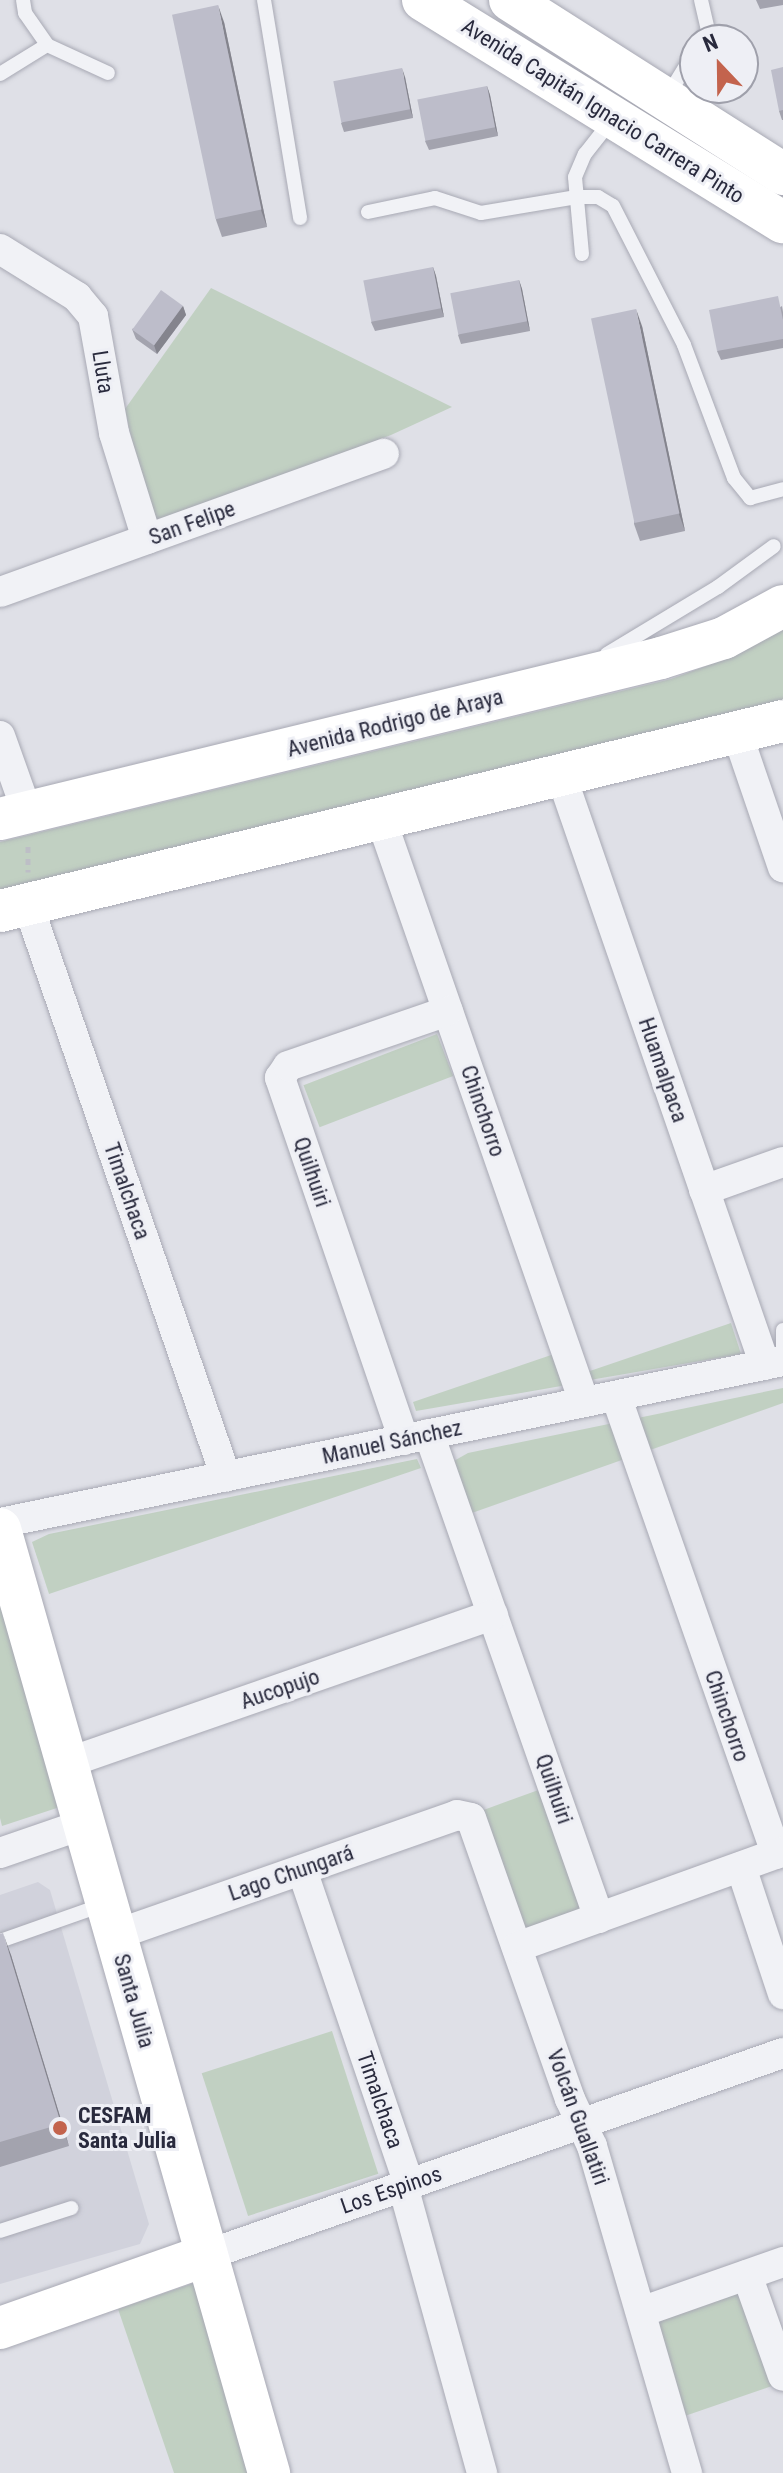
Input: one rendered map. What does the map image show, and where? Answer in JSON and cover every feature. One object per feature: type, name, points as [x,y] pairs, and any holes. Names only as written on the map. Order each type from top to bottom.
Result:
[{"type":"street","name":"Avenida Capitán Ignacio Carrera Pinto","points":[[423,0],[783,222]]},
{"type":"street","name":"Avenida Capitán Ignacio Carrera Pinto","points":[[510,0],[667,97],[783,174]]},
{"type":"street","name":"Lluta","points":[[0,249],[77,297],[93,316],[114,433],[147,539]]},
{"type":"street","name":"San Felipe","points":[[0,592],[384,454]]},
{"type":"street","name":"Avenida Rodrigo de Araya","points":[[14,816],[693,649],[783,606]]},
{"type":"street","points":[[14,908],[783,721]]},
{"type":"street","points":[[737,733],[783,867]]},
{"type":"street","points":[[0,736],[14,816]]},
{"type":"street","name":"Huamalpaca","points":[[561,775],[704,1190],[777,1359]]},
{"type":"street","name":"Chinchorro","points":[[381,819],[584,1402]]},
{"type":"street","name":"Timalchaca","points":[[14,908],[226,1477]]},
{"type":"street","name":"Quilhuiri","points":[[448,1011],[288,1066],[280,1078],[416,1437],[493,1615],[599,1918]]},
{"type":"street","points":[[704,1190],[783,1162]]},
{"type":"street","name":"Manuel Sánchez","points":[[0,1526],[777,1359]]},
{"type":"street","name":"Chinchorro","points":[[616,1396],[779,1853]]},
{"type":"street","name":"Santa Julia","points":[[0,1526],[269,2473]]},
{"type":"street","name":"Aucopujo","points":[[67,1763],[493,1615]]},
{"type":"street","name":"Lago Chungará","points":[[111,1919],[302,1870],[467,1814]]},
{"type":"street","name":"Volcán Guallatiri","points":[[467,1814],[473,1822],[592,2146],[687,2473]]},
{"type":"street","points":[[0,1853],[84,1824]]},
{"type":"street","points":[[517,1947],[779,1853]]},
{"type":"street","points":[[741,1867],[783,1994]]},
{"type":"street","name":"Timalchaca","points":[[302,1870],[406,2175],[403,2186],[482,2473]]},
{"type":"street","name":"Los Espinos","points":[[0,2328],[783,2053]]},
{"type":"street","points":[[641,2312],[783,2262]]},
{"type":"street","points":[[747,2275],[783,2376]]},
{"type":"lane","points":[[23,0],[25,13],[47,45],[108,73]]},
{"type":"lane","points":[[264,0],[300,218]]},
{"type":"lane","points":[[701,0],[707,24]]},
{"type":"lane","points":[[0,74],[47,45]]},
{"type":"lane","points":[[667,97],[679,77]]},
{"type":"lane","points":[[582,254],[575,177],[585,154],[613,118]]},
{"type":"lane","points":[[368,212],[435,198],[481,213],[577,197],[598,197],[613,206],[684,345],[734,478],[750,498],[783,489]]},
{"type":"lane","points":[[543,687],[660,624],[774,546]]},
{"type":"lane","points":[[777,1359],[783,1330]]},
{"type":"lane","points":[[0,1941],[111,1919]]},
{"type":"lane","points":[[0,2231],[71,2208]]},
{"type":"path","points":[[14,816],[14,908]]},
{"type":"shaded area","name":"CESFAM Santa Julia","points":[[38,1882],[50,1890],[149,2224],[140,2244],[0,2284],[0,1895]]},
{"type":"green space","points":[[211,288],[452,407],[391,435],[150,525],[125,409]]},
{"type":"green space","points":[[783,629],[783,705],[0,892],[0,842],[671,679],[717,662]]},
{"type":"green space","points":[[437,1034],[453,1076],[320,1127],[303,1085]]},
{"type":"green space","points":[[731,1323],[741,1354],[590,1380],[587,1372]]},
{"type":"green space","points":[[557,1353],[567,1385],[416,1411],[413,1402]]},
{"type":"green space","points":[[783,1388],[783,1403],[469,1514],[452,1462],[468,1453]]},
{"type":"green space","points":[[417,1459],[421,1468],[49,1594],[32,1542],[49,1534]]},
{"type":"green space","points":[[0,1606],[66,1805],[2,1826],[0,1818]]},
{"type":"green space","points":[[544,1788],[587,1907],[522,1931],[478,1812]]},
{"type":"green space","points":[[332,2031],[378,2174],[248,2216],[202,2073]]},
{"type":"green space","points":[[194,2283],[248,2473],[174,2473],[118,2309]]},
{"type":"green space","points":[[744,2291],[776,2385],[683,2417],[650,2323]]},
{"type":"building","points":[[218,5],[261,209],[215,219],[172,15]]},
{"type":"building","points":[[783,67],[783,110],[779,111],[771,70]]},
{"type":"building","points":[[402,68],[410,109],[341,123],[333,81]]},
{"type":"building","points":[[487,86],[495,127],[425,141],[417,100]]},
{"type":"building","points":[[433,267],[441,308],[371,322],[363,281]]},
{"type":"building","points":[[519,280],[527,321],[458,335],[450,293]]},
{"type":"building","points":[[161,290],[183,306],[154,346],[132,330]]},
{"type":"building","points":[[778,296],[783,339],[717,351],[709,310]]},
{"type":"building","points":[[636,309],[679,513],[634,523],[591,319]]},
{"type":"building","points":[[3,1933],[61,2124],[0,2142],[0,1934]]},
{"type":"place","name":"CESFAM Santa Julia","points":[[60,2128]]}]
